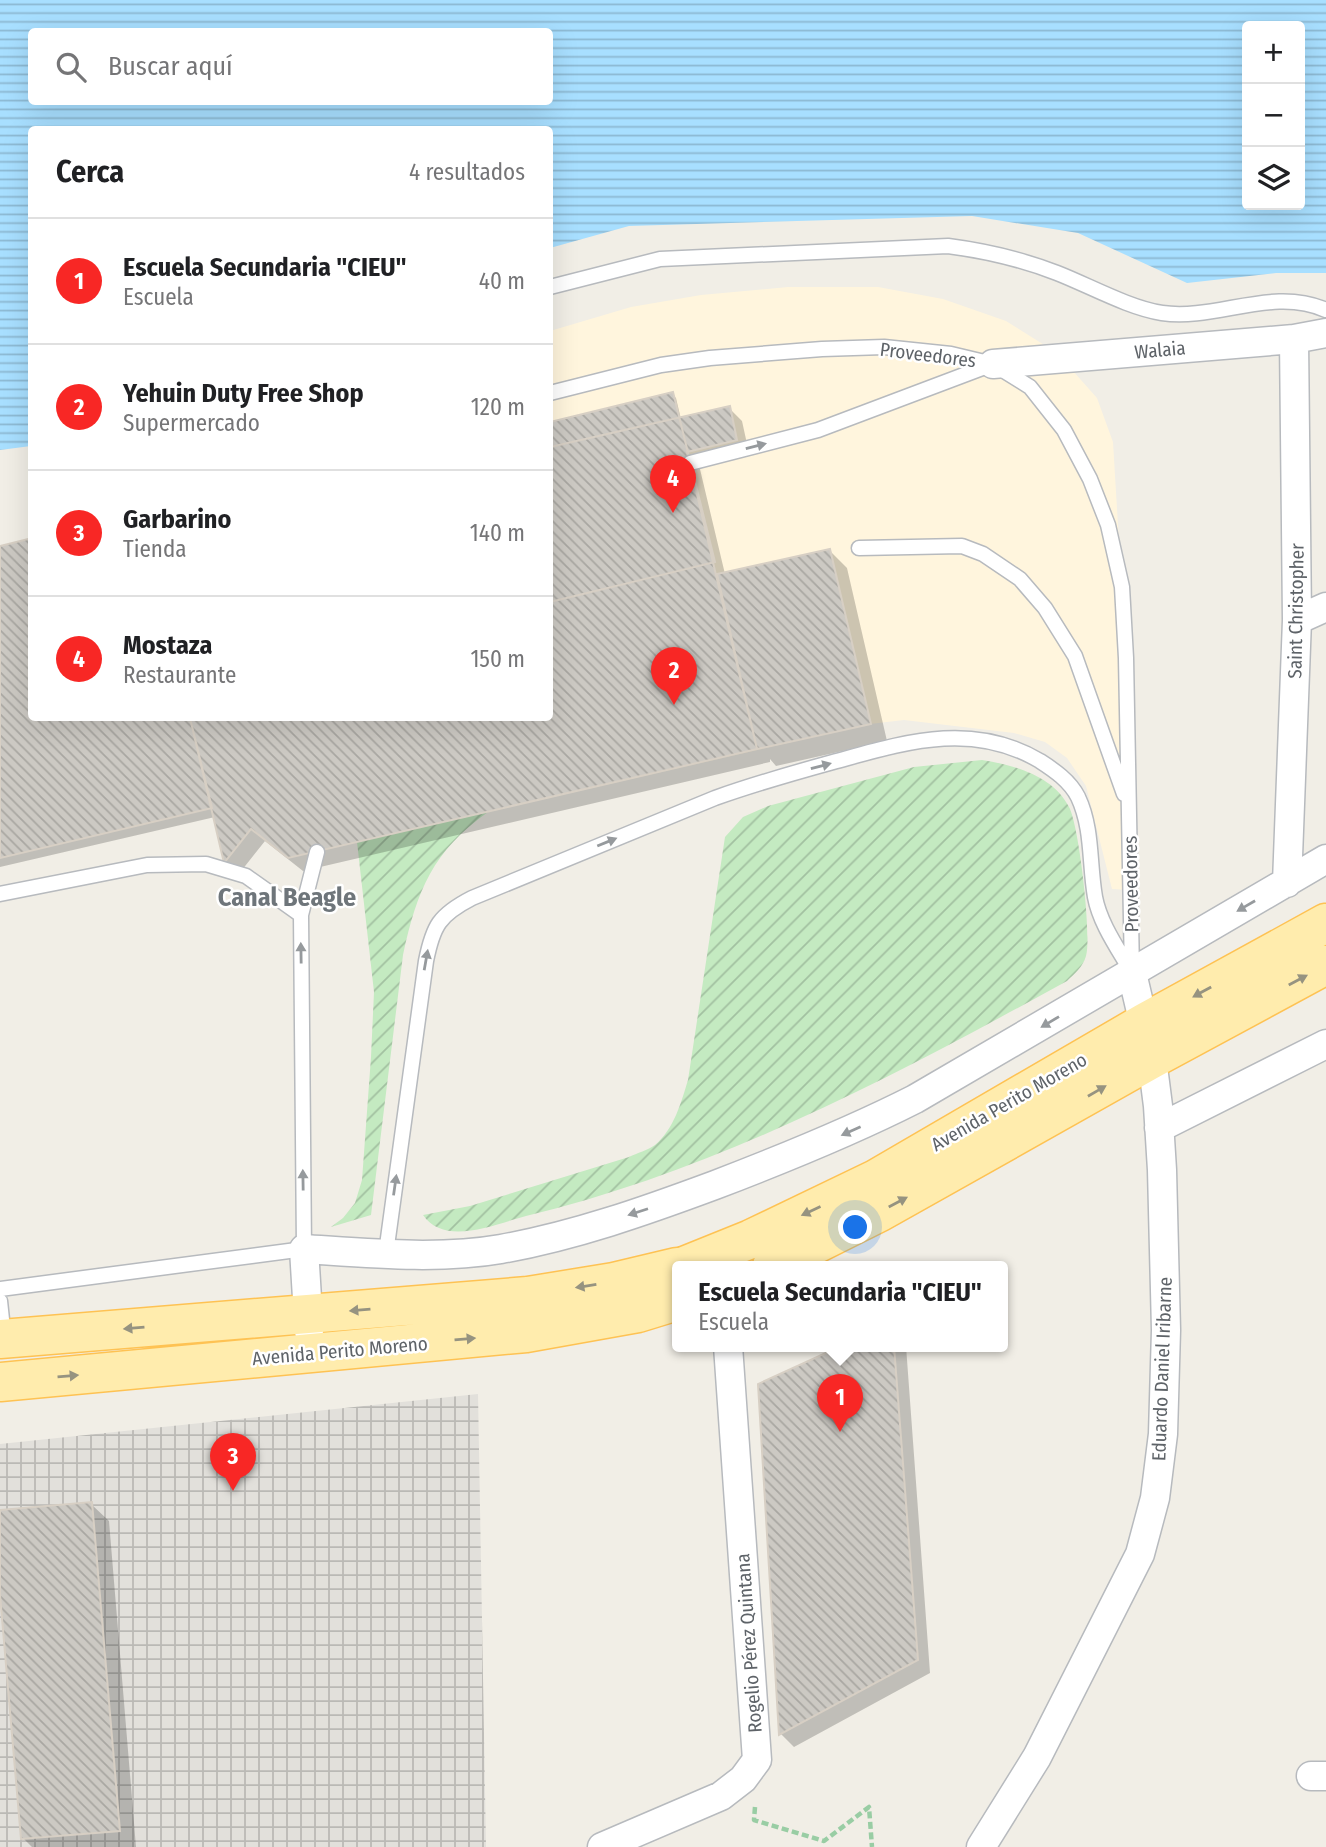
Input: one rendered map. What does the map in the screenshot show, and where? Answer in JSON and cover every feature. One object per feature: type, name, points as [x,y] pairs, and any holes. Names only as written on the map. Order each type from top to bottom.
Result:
[{"type":"main road","name":"Avenida Perito Moreno","points":[[782,1261],[934,1183],[1326,923]]},
{"type":"main road","name":"Avenida Perito Moreno","points":[[696,1261],[751,1239],[876,1179],[1148,1041],[1326,965]]},
{"type":"main road","name":"Avenida Perito Moreno","points":[[2,1339],[528,1296],[614,1282],[672,1268]]},
{"type":"main road","name":"Avenida Perito Moreno","points":[[0,1382],[526,1333],[638,1313],[672,1303]]},
{"type":"street","name":"Walaia","points":[[993,364],[1294,339],[1326,333]]},
{"type":"street","name":"Saint Christopher","points":[[1287,883],[1297,620],[1294,339]]},
{"type":"street","points":[[1297,620],[1326,607]]},
{"type":"street","points":[[309,1353],[304,1249],[428,1254],[499,1249],[586,1229],[660,1206],[856,1129],[972,1068],[1326,859]]},
{"type":"street","name":"Eduardo Daniel Iribarne","points":[[981,1847],[1037,1757],[1140,1554],[1155,1498],[1164,1434],[1166,1330],[1159,1128],[1148,1041],[1132,973]]},
{"type":"street","points":[[1159,1128],[1326,1044]]},
{"type":"street","name":"Rogelio Pérez Quintana","points":[[602,1847],[721,1796],[743,1779],[757,1760],[727,1352]]},
{"type":"lane","points":[[553,286],[660,259],[948,246],[994,252],[1161,313],[1190,314],[1226,307],[1292,301],[1326,310]]},
{"type":"lane","name":"Proveedores","points":[[553,392],[661,365],[710,358],[884,347],[951,354],[993,364],[1030,387],[1064,430],[1090,479],[1108,524],[1122,587],[1126,658],[1132,973]]},
{"type":"lane","points":[[690,463],[818,430],[993,364]]},
{"type":"lane","points":[[859,548],[962,546],[984,554],[1020,579],[1045,608],[1075,656],[1129,808]]},
{"type":"lane","points":[[386,1253],[426,961],[430,941],[438,924],[451,909],[472,898],[715,798],[753,784],[910,741],[952,738],[992,742],[1026,753],[1057,772],[1077,795],[1087,825],[1095,899],[1106,928],[1132,973]]},
{"type":"lane","points":[[0,1289],[304,1249],[301,915],[317,852]]},
{"type":"lane","points":[[0,894],[147,865],[206,864],[246,876],[301,915]]},
{"type":"lane","points":[[0,1301],[2,1339]]},
{"type":"path","points":[[757,1760],[754,1819],[824,1841],[869,1807],[872,1847]]},
{"type":"shaded area","points":[[788,287],[878,287],[943,299],[1006,321],[1057,353],[1097,398],[1113,442],[1126,658],[1131,890],[1112,889],[1086,786],[1067,758],[1045,742],[1014,733],[904,720],[870,724],[288,858],[251,829],[224,863],[211,808],[0,858],[0,546],[28,696],[28,721],[553,721],[553,330],[631,307],[701,295]]},
{"type":"shaded area","points":[[478,1394],[486,1847],[0,1847],[0,1444]]},
{"type":"green space","points":[[982,760],[1019,769],[1043,779],[1062,796],[1069,807],[1080,857],[1086,905],[1087,945],[1083,964],[1067,981],[804,1117],[667,1173],[597,1197],[471,1231],[444,1230],[432,1225],[423,1215],[470,1206],[629,1157],[652,1147],[662,1139],[676,1115],[688,1080],[725,837],[743,817],[768,806],[914,767]]},
{"type":"green space","points":[[488,812],[453,842],[441,857],[430,874],[414,911],[403,955],[371,1215],[331,1227],[343,1218],[355,1203],[362,1180],[371,1057],[374,992],[357,842]]},
{"type":"water","points":[[0,0],[1326,0],[1326,273],[1276,273],[1187,283],[1078,233],[972,216],[629,226],[553,247],[553,126],[28,126],[28,446],[0,450]]},
{"type":"building","points":[[673,392],[715,562],[553,601],[553,421]]},
{"type":"building","points":[[730,406],[737,440],[687,452],[757,749],[288,858],[251,829],[224,863],[191,721],[553,721],[553,446]]},
{"type":"building","points":[[28,539],[28,721],[191,721],[212,808],[0,858],[0,546]]},
{"type":"building","points":[[830,549],[871,724],[757,749],[717,574]]},
{"type":"building","points":[[828,1352],[894,1352],[918,1660],[779,1735],[758,1384]]},
{"type":"building","points":[[92,1502],[120,1831],[21,1839],[0,1595],[0,1510]]},
{"type":"place","name":"Mostaza","points":[[673,513]]},
{"type":"place","name":"Yehuin Duty Free Shop","points":[[674,705]]},
{"type":"place","name":"Escuela Secundaria \"CIEU\"","points":[[840,1432]]},
{"type":"place","name":"Garbarino","points":[[233,1491]]},
{"type":"district","name":"Canal Beagle","points":[[287,897]]}]
